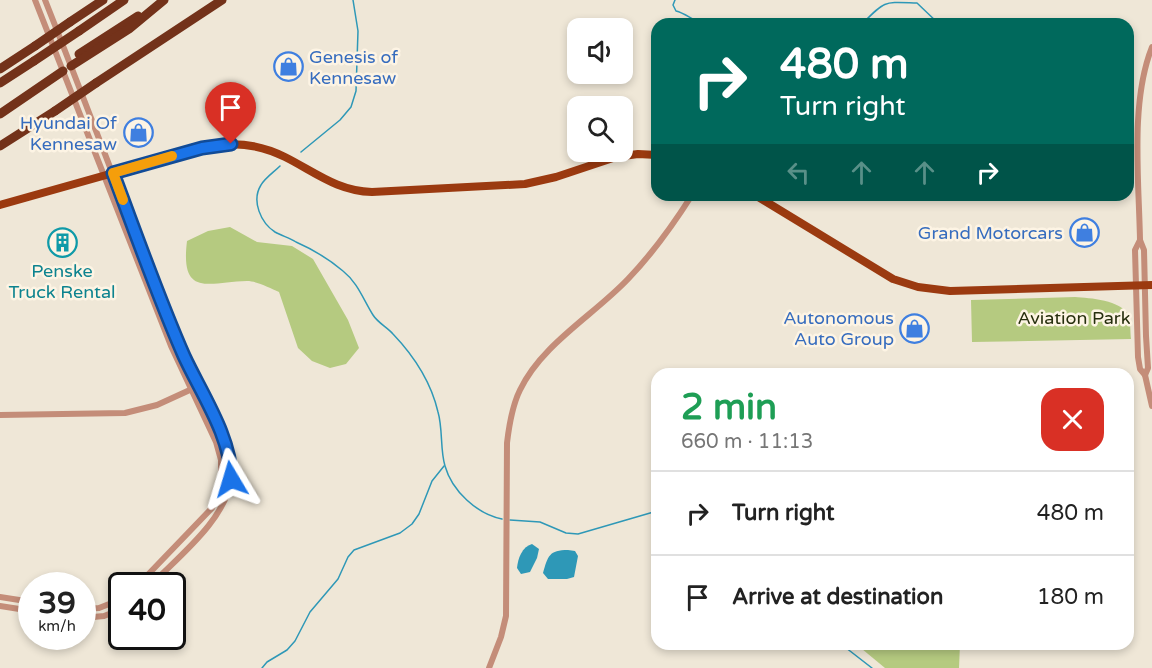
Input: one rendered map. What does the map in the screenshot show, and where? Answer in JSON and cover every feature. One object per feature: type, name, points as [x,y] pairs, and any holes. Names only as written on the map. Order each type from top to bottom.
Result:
[{"type":"highway","points":[[0,69],[104,0]]},
{"type":"highway","points":[[0,84],[124,0]]},
{"type":"highway","points":[[0,114],[126,23],[151,10],[164,0]]},
{"type":"highway","points":[[0,146],[222,0]]},
{"type":"highway","points":[[0,106],[66,66]]},
{"type":"main road","points":[[0,205],[202,148],[240,144],[276,153],[322,179],[346,189],[383,193],[525,184],[556,177],[616,157],[651,155]]},
{"type":"main road","points":[[765,201],[885,275],[918,287],[950,291],[1144,285]]},
{"type":"street","points":[[35,0],[66,66]]},
{"type":"street","points":[[45,0],[66,66],[108,175],[118,212],[190,390],[219,452],[222,476],[219,493],[207,515],[151,572]]},
{"type":"street","points":[[1152,47],[1143,76],[1139,119],[1140,240],[1135,250],[1144,285],[1138,357],[1152,406]]},
{"type":"street","points":[[1143,76],[1152,79]]},
{"type":"street","points":[[108,175],[127,212],[165,309],[228,453],[231,469],[230,487],[224,504],[211,523],[164,572]]},
{"type":"street","points":[[489,668],[506,616],[507,443],[509,426],[519,392],[526,380],[558,342],[614,293],[648,258],[688,201]]},
{"type":"street","points":[[0,416],[125,413],[157,405],[198,386]]},
{"type":"street","points":[[0,597],[18,600]]},
{"type":"street","points":[[0,606],[18,609]]},
{"type":"green space","points":[[230,227],[257,242],[292,246],[313,259],[348,320],[359,348],[346,364],[330,368],[312,361],[298,348],[279,292],[251,281],[209,284],[193,279],[188,271],[186,259],[187,241],[208,231]]},
{"type":"green space","name":"Aviation Park","points":[[1075,297],[1104,301],[1119,306],[1128,315],[1131,339],[972,342],[971,300]]},
{"type":"green space","points":[[863,650],[960,650],[959,668],[885,668]]},
{"type":"water","points":[[532,544],[539,549],[537,558],[530,572],[521,574],[517,568],[520,557],[523,550]]},
{"type":"water","points":[[557,551],[575,551],[578,556],[574,577],[548,579],[543,573],[550,555]]},
{"type":"waterway","points":[[301,152],[340,120],[351,107],[356,91],[358,31],[353,0]]},
{"type":"waterway","points":[[675,0],[673,5],[676,11],[691,18]]},
{"type":"waterway","points":[[868,18],[886,4],[897,2],[917,3],[933,18]]},
{"type":"waterway","points":[[280,166],[265,180],[258,191],[257,205],[262,217],[275,232],[321,255],[353,281],[375,318],[401,342],[415,360],[426,380],[440,419],[442,453],[453,484],[475,507],[502,519]]},
{"type":"waterway","points":[[262,668],[267,662],[287,650],[295,641],[310,612],[338,579],[348,557],[354,550],[400,533],[412,524],[419,514],[432,481],[444,466]]},
{"type":"waterway","points":[[510,520],[540,522],[566,533],[578,534],[651,513]]},
{"type":"waterway","points":[[849,650],[872,668]]},
{"type":"slow traffic","points":[[123,200],[113,173],[172,156]]},
{"type":"place","name":"Genesis of Kennesaw","points":[[288,67]]},
{"type":"place","name":"Hyundai Of Kennesaw","points":[[138,133]]},
{"type":"place","name":"Grand Motorcars","points":[[1084,233]]},
{"type":"place","name":"Penske Truck Rental","points":[[62,242]]},
{"type":"place","name":"Autonomous Auto Group","points":[[915,328]]},
{"type":"route","points":[[231,144],[214,145],[113,173],[184,355],[223,439],[230,460],[231,479]]}]
